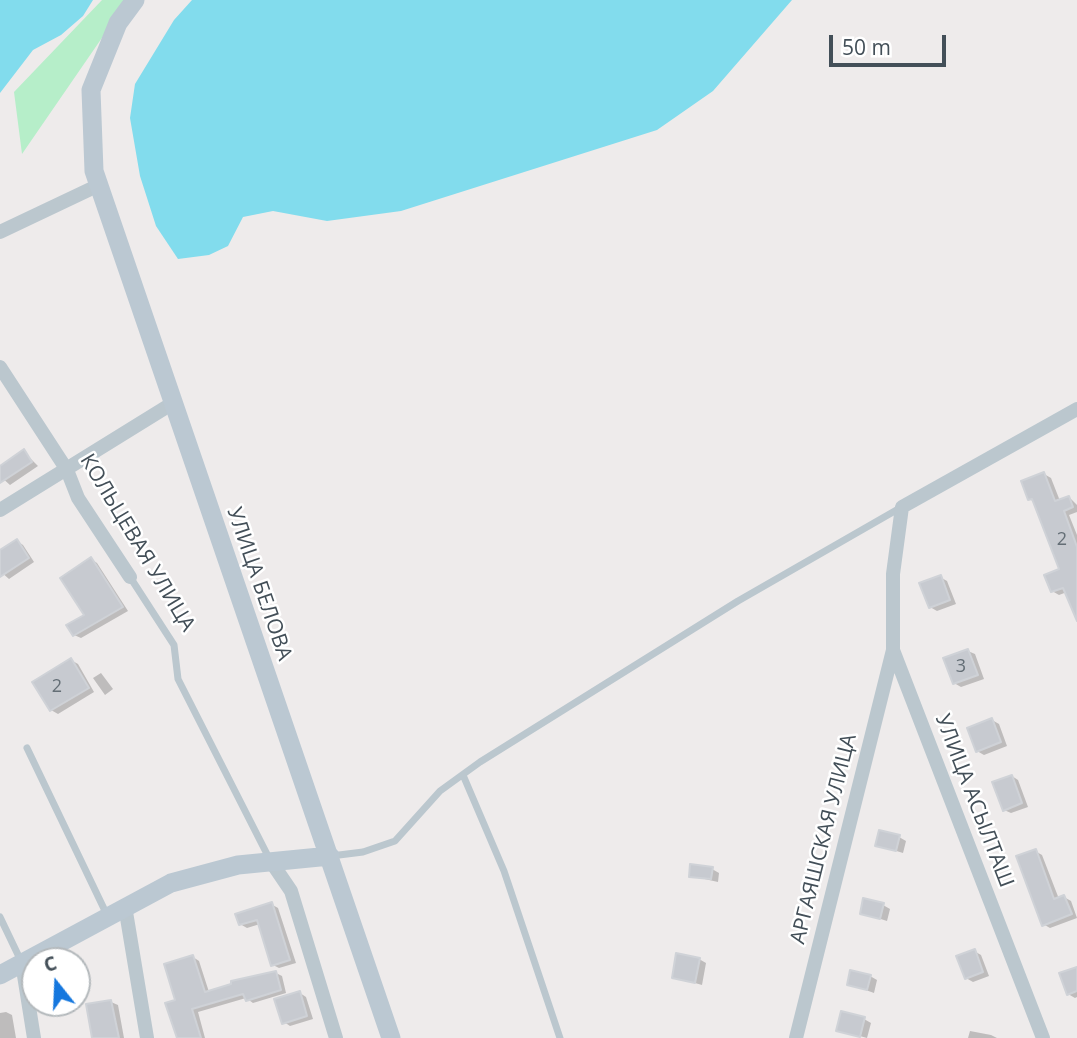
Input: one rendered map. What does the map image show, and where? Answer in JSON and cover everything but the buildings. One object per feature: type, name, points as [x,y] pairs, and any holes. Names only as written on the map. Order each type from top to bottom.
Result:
[{"type":"main road","name":"УЛИЦА БЕЛОВА","points":[[135,0],[118,23],[91,90],[92,143],[99,185],[391,1038]]},
{"type":"main road","points":[[51,947],[171,883],[238,865],[330,856]]},
{"type":"main road","points":[[0,975],[21,964]]},
{"type":"street","points":[[0,232],[99,185]]},
{"type":"street","points":[[0,219],[16,226]]},
{"type":"street","name":"КОЛЬЦЕВАЯ УЛИЦА","points":[[0,367],[67,470],[78,498],[130,577]]},
{"type":"street","points":[[0,510],[173,403]]},
{"type":"street","points":[[902,507],[1075,415]]},
{"type":"street","name":"УЛИЦА АСЫЛТАШ","points":[[902,507],[892,574],[892,650],[1043,1038]]},
{"type":"street","name":"АРГАЯШСКАЯ УЛИЦА","points":[[796,1038],[892,650]]},
{"type":"street","points":[[272,863],[291,891],[336,1038]]},
{"type":"street","points":[[125,906],[147,1038]]},
{"type":"street","points":[[31,1017],[34,1038]]},
{"type":"lane","points":[[330,856],[363,852],[395,841],[440,791],[463,775],[738,601],[902,507]]},
{"type":"lane","name":"КОЛЬЦЕВАЯ УЛИЦА","points":[[130,577],[174,645],[178,679],[272,863]]},
{"type":"lane","points":[[27,748],[107,916]]},
{"type":"lane","points":[[463,775],[504,871],[560,1038]]},
{"type":"lane","points":[[0,917],[21,961]]},
{"type":"green space","points":[[102,0],[135,0],[106,32],[22,154],[14,92]]},
{"type":"water","points":[[0,0],[93,0],[83,16],[61,35],[33,50],[0,93]]},
{"type":"water","points":[[192,0],[792,0],[713,91],[657,130],[401,211],[327,221],[273,211],[243,217],[228,246],[209,255],[178,259],[156,226],[140,176],[130,118],[135,84],[174,20]]}]
